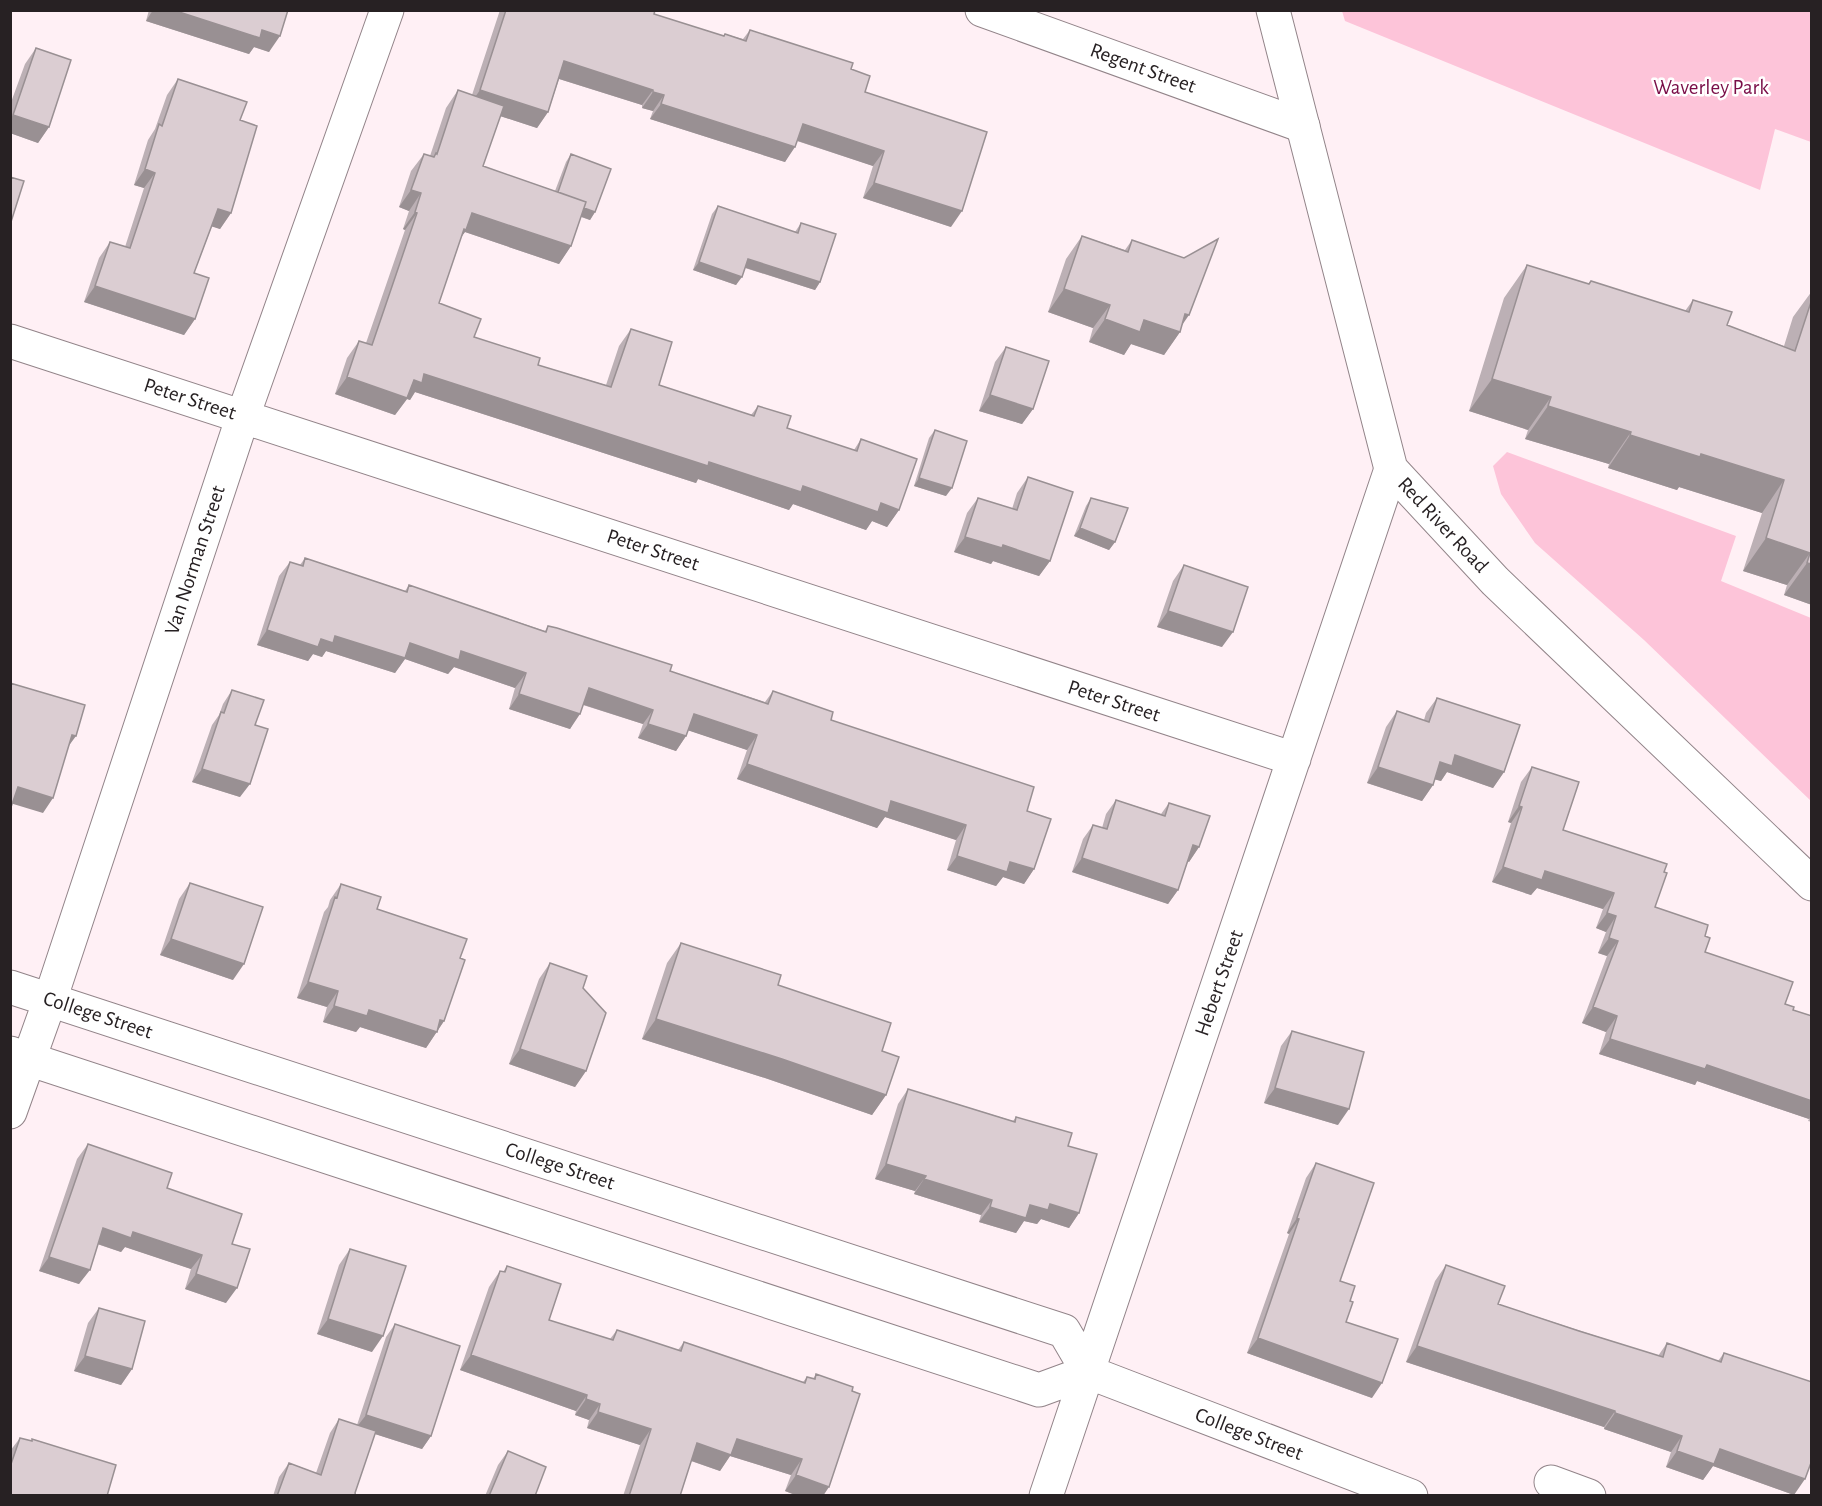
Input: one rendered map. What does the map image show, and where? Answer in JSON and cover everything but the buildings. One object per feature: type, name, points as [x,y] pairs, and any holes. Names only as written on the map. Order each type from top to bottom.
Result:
[{"type":"street","name":"Van Norman Street","points":[[10,1112],[20,1057],[50,1000],[243,416],[387,10]]},
{"type":"street","name":"Regent Street","points":[[982,10],[1303,126]]},
{"type":"street","name":"Red River Road","points":[[1273,10],[1391,469],[1495,581],[1812,884]]},
{"type":"street","name":"Peter Street","points":[[10,341],[1294,759]]},
{"type":"street","name":"Hebert Street","points":[[1046,1496],[1391,469]]},
{"type":"street","name":"College Street","points":[[10,987],[1064,1330],[1088,1372],[1411,1496]]},
{"type":"street","points":[[20,1057],[1039,1390],[1088,1372]]},
{"type":"street","points":[[1551,1482],[1589,1496]]},
{"type":"green space","name":"Waverley Park","points":[[1342,11],[1811,11],[1811,142],[1775,129],[1760,190],[1345,21]]},
{"type":"green space","points":[[1507,452],[1736,536],[1721,581],[1811,618],[1811,801],[1644,640],[1535,543],[1501,494],[1493,466]]}]
